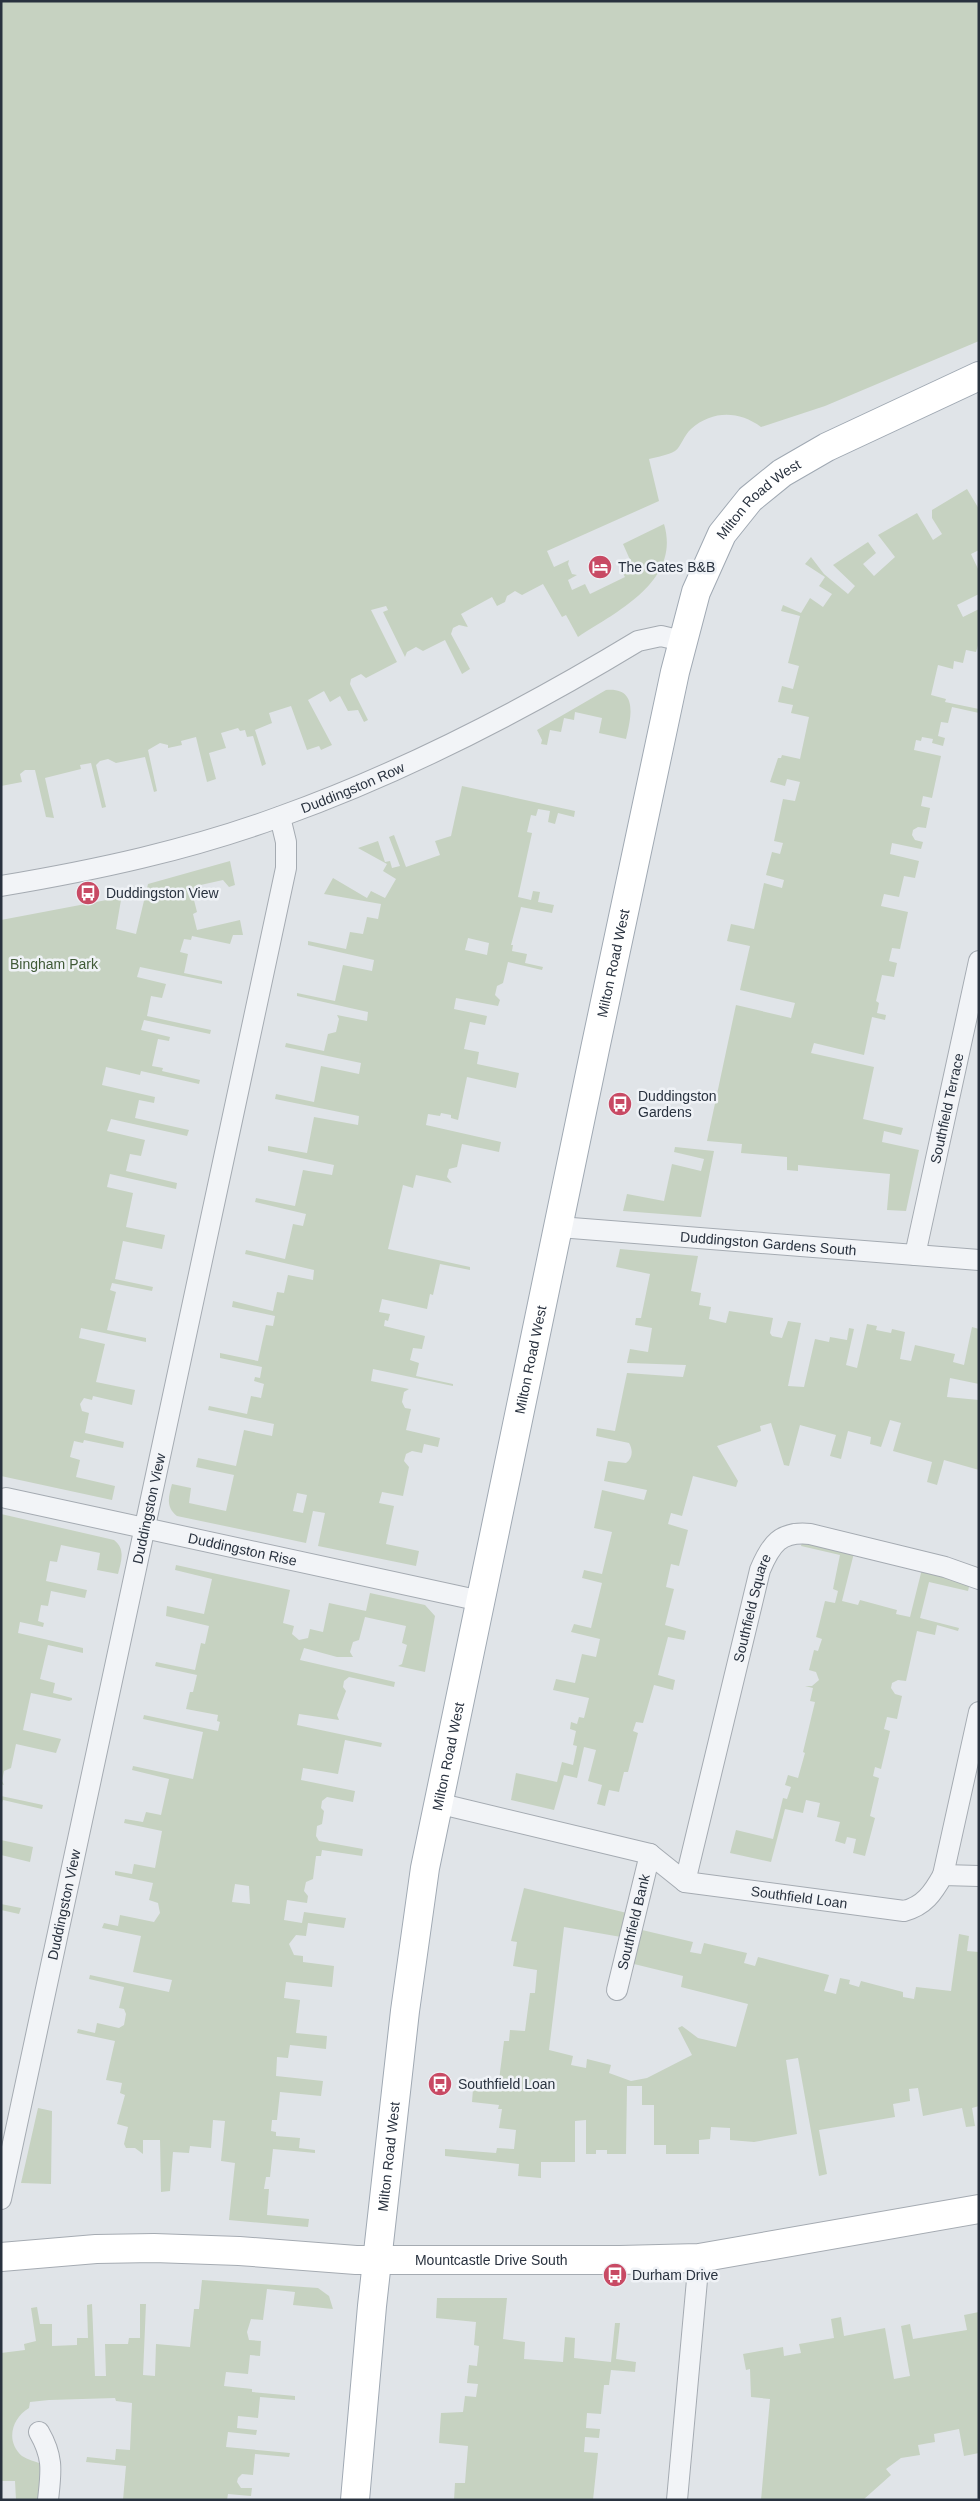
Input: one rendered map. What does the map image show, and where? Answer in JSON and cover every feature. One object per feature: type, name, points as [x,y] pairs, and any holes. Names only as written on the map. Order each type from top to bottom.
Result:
[{"type":"main road","name":"Milton Road West","points":[[355,2500],[378,2260],[414,1940],[437,1803],[682,641],[696,592],[714,547],[730,522],[761,489],[782,473],[827,447],[979,376]]},
{"type":"main road","name":"Mountcastle Drive South","points":[[1,2257],[80,2250],[154,2248],[240,2251],[333,2260],[699,2258],[979,2209]]},
{"type":"street","name":"Duddingston Row","points":[[1,886],[144,858],[280,817],[410,764],[494,722],[638,641],[661,636],[682,641]]},
{"type":"street","name":"Duddingston View","points":[[1,2199],[286,868],[286,842],[280,817]]},
{"type":"street","name":"Southfield Terrace","points":[[915,1255],[979,961]]},
{"type":"street","name":"Duddingston Gardens South","points":[[559,1227],[979,1260]]},
{"type":"street","name":"Duddingston Rise","points":[[6,1498],[481,1601]]},
{"type":"street","name":"Southfield Square","points":[[685,1882],[760,1570],[772,1546],[791,1534],[810,1534],[945,1567],[979,1579]]},
{"type":"street","points":[[979,1712],[942,1875],[979,1876]]},
{"type":"street","points":[[437,1803],[650,1854],[685,1882]]},
{"type":"street","name":"Southfield Bank","points":[[617,1990],[650,1854]]},
{"type":"street","name":"Southfield Loan","points":[[685,1882],[904,1911],[914,1908],[930,1896],[942,1875]]},
{"type":"street","points":[[677,2500],[699,2258]]},
{"type":"street","points":[[40,2432],[50,2452],[52,2464],[48,2500]]},
{"type":"green space","points":[[1,1],[979,1],[979,341],[825,406],[761,427],[744,418],[735,416],[726,415],[708,418],[686,434],[675,451],[649,459],[659,501],[547,551],[554,567],[569,560],[568,564],[572,574],[577,575],[568,580],[572,590],[585,584],[590,594],[625,577],[620,568],[631,562],[623,544],[664,524],[667,544],[663,562],[655,578],[627,605],[578,637],[566,615],[562,617],[543,584],[522,595],[515,591],[507,596],[505,602],[497,606],[492,597],[461,614],[468,627],[459,625],[453,628],[451,634],[470,669],[462,674],[445,640],[423,651],[416,647],[407,652],[405,657],[383,612],[388,610],[386,606],[371,610],[397,662],[366,678],[361,674],[351,679],[350,684],[368,720],[364,722],[358,710],[348,711],[340,696],[330,702],[324,691],[308,700],[332,745],[321,750],[319,746],[307,750],[291,706],[269,713],[272,723],[255,730],[266,764],[262,766],[253,736],[247,737],[245,730],[240,731],[238,728],[221,733],[226,748],[209,753],[216,779],[207,782],[196,737],[181,741],[182,745],[168,748],[168,745],[160,743],[148,750],[157,791],[154,792],[145,757],[116,763],[108,759],[100,761],[96,765],[106,807],[102,808],[91,763],[80,765],[81,769],[45,778],[54,818],[46,817],[35,770],[25,770],[20,774],[22,782],[1,786]]},
{"type":"green space","points":[[967,489],[979,509],[979,550],[971,554],[979,571],[979,594],[957,605],[963,617],[979,609],[979,642],[976,652],[966,650],[963,663],[954,661],[953,669],[938,665],[931,695],[946,699],[945,702],[979,709],[979,713],[952,707],[948,723],[941,722],[938,736],[945,738],[943,746],[932,743],[933,739],[922,737],[921,741],[916,740],[914,750],[941,756],[932,798],[923,796],[921,806],[930,808],[926,828],[918,827],[913,830],[912,835],[915,840],[923,842],[921,849],[892,843],[890,854],[919,861],[915,878],[904,876],[899,897],[884,894],[881,906],[908,912],[900,949],[892,948],[889,961],[897,963],[894,977],[882,975],[876,1001],[879,1003],[877,1013],[886,1015],[885,1020],[872,1017],[864,1055],[814,1043],[811,1053],[874,1067],[863,1119],[903,1128],[901,1135],[884,1131],[882,1142],[919,1150],[906,1211],[887,1210],[890,1174],[798,1165],[798,1171],[787,1170],[787,1157],[741,1153],[742,1144],[707,1141],[736,1005],[791,1018],[795,1003],[740,990],[750,946],[727,941],[731,924],[754,929],[764,883],[782,888],[784,880],[766,875],[772,852],[780,854],[783,843],[774,841],[783,799],[795,801],[800,782],[787,779],[785,786],[770,782],[778,758],[781,758],[782,755],[800,759],[809,717],[791,713],[793,705],[778,702],[782,686],[793,689],[799,666],[788,663],[800,616],[781,611],[783,605],[801,613],[810,598],[823,607],[832,594],[819,586],[825,577],[805,564],[811,557],[824,574],[848,594],[855,586],[833,565],[868,542],[876,553],[863,564],[874,576],[895,557],[878,535],[917,513],[933,540],[942,534],[932,518],[932,510]]},
{"type":"green space","points":[[606,690],[617,690],[628,699],[630,714],[626,739],[599,733],[602,718],[575,712],[574,720],[564,718],[561,732],[550,730],[547,745],[541,744],[542,740],[537,730]]},
{"type":"green space","points":[[462,786],[575,811],[574,817],[558,813],[555,824],[548,822],[550,811],[538,809],[536,816],[531,815],[527,832],[532,833],[518,897],[531,900],[533,891],[540,892],[538,902],[554,905],[552,913],[521,907],[511,945],[513,945],[512,951],[527,954],[525,963],[543,967],[542,970],[508,962],[503,983],[497,986],[495,995],[500,1000],[498,1006],[456,998],[454,1009],[487,1016],[485,1025],[470,1022],[464,1049],[479,1052],[477,1064],[519,1073],[516,1088],[467,1077],[458,1120],[451,1118],[451,1115],[441,1113],[440,1116],[428,1114],[426,1125],[501,1142],[499,1152],[462,1144],[457,1167],[449,1169],[447,1177],[452,1183],[416,1175],[413,1188],[403,1185],[388,1249],[470,1267],[470,1270],[440,1264],[433,1295],[430,1294],[427,1309],[382,1299],[379,1312],[390,1314],[388,1321],[385,1320],[384,1326],[425,1336],[422,1349],[413,1348],[410,1360],[419,1363],[416,1376],[453,1384],[453,1386],[373,1369],[371,1381],[409,1389],[404,1392],[402,1402],[405,1408],[411,1409],[406,1430],[440,1438],[438,1447],[424,1444],[422,1453],[412,1451],[406,1454],[404,1461],[409,1467],[403,1496],[382,1492],[379,1503],[394,1506],[386,1544],[419,1551],[416,1566],[318,1546],[325,1513],[313,1511],[306,1543],[177,1516],[169,1505],[172,1484],[191,1488],[189,1503],[226,1511],[234,1475],[196,1467],[198,1458],[236,1466],[244,1430],[272,1436],[274,1424],[208,1410],[209,1406],[247,1414],[251,1396],[261,1398],[264,1384],[254,1381],[255,1377],[260,1378],[262,1367],[220,1358],[220,1353],[258,1361],[266,1325],[273,1326],[275,1316],[232,1307],[233,1301],[273,1311],[277,1292],[284,1293],[288,1275],[313,1280],[314,1270],[245,1254],[246,1250],[285,1259],[293,1224],[303,1226],[306,1214],[255,1202],[256,1198],[295,1206],[303,1170],[332,1175],[334,1165],[268,1151],[268,1146],[307,1153],[314,1117],[358,1125],[359,1116],[275,1099],[276,1094],[314,1102],[321,1066],[359,1074],[361,1063],[285,1047],[286,1043],[324,1051],[328,1034],[336,1032],[339,1019],[337,1015],[367,1021],[368,1012],[297,996],[297,993],[335,1001],[343,965],[372,971],[374,960],[308,945],[308,941],[346,949],[350,932],[363,934],[367,917],[378,919],[381,904],[324,894],[333,878],[367,898],[371,891],[385,898],[396,879],[383,871],[387,864],[358,848],[378,841],[385,862],[390,861],[392,868],[400,866],[389,837],[394,835],[406,867],[440,855],[435,841],[451,836]],"holes":[[[468,938],[489,943],[487,955],[465,950]],[[297,1493],[307,1495],[303,1513],[293,1511]]]},
{"type":"green space","name":"Bingham Park","points":[[230,861],[235,885],[229,887],[223,880],[196,886],[198,895],[193,896],[197,912],[193,914],[197,930],[240,920],[243,935],[233,935],[230,944],[192,936],[191,940],[184,939],[180,952],[188,954],[184,973],[222,981],[222,984],[140,967],[137,977],[166,984],[162,998],[151,996],[147,1016],[211,1030],[210,1034],[144,1020],[141,1030],[170,1037],[169,1041],[158,1039],[152,1066],[163,1068],[162,1071],[200,1080],[199,1084],[141,1071],[140,1075],[106,1067],[102,1085],[155,1097],[154,1103],[139,1100],[135,1118],[189,1130],[187,1136],[111,1119],[107,1131],[145,1140],[141,1156],[130,1154],[126,1171],[177,1183],[176,1189],[110,1174],[107,1187],[133,1193],[126,1227],[165,1235],[162,1249],[123,1241],[115,1279],[153,1287],[152,1291],[112,1283],[110,1290],[116,1292],[107,1330],[146,1338],[146,1342],[81,1328],[79,1338],[105,1344],[96,1382],[135,1390],[132,1405],[93,1396],[92,1400],[84,1398],[80,1404],[82,1411],[89,1413],[85,1433],[124,1442],[123,1448],[84,1440],[83,1443],[74,1441],[70,1457],[80,1460],[76,1477],[115,1486],[112,1500],[1,1476],[1,920],[117,898],[121,900],[116,929],[136,934],[148,884]]},
{"type":"green space","points":[[675,1147],[714,1151],[701,1217],[623,1211],[627,1194],[664,1201],[672,1164],[701,1171],[704,1159],[674,1152]]},
{"type":"green space","points":[[620,1249],[698,1256],[691,1291],[701,1293],[699,1305],[711,1307],[709,1319],[726,1323],[729,1311],[773,1318],[770,1333],[772,1336],[782,1338],[788,1321],[801,1323],[788,1386],[804,1387],[815,1339],[829,1342],[830,1337],[847,1340],[849,1328],[854,1329],[846,1365],[857,1368],[867,1324],[877,1326],[876,1330],[891,1333],[892,1329],[905,1332],[900,1359],[911,1361],[915,1345],[955,1354],[953,1362],[964,1365],[972,1327],[979,1329],[979,1384],[950,1378],[947,1397],[979,1400],[979,1470],[944,1460],[937,1485],[927,1482],[932,1462],[893,1451],[901,1423],[890,1420],[881,1447],[870,1444],[871,1437],[848,1431],[841,1459],[830,1456],[836,1435],[800,1425],[789,1466],[784,1465],[771,1423],[760,1426],[761,1431],[717,1446],[738,1481],[736,1487],[693,1476],[682,1516],[671,1513],[668,1524],[688,1530],[679,1566],[671,1564],[666,1587],[674,1589],[665,1625],[686,1631],[684,1640],[668,1637],[658,1675],[675,1680],[673,1690],[654,1685],[643,1723],[636,1722],[633,1731],[638,1733],[628,1772],[624,1772],[619,1792],[609,1790],[605,1806],[597,1804],[602,1785],[588,1781],[596,1750],[584,1747],[577,1778],[564,1775],[554,1810],[511,1800],[516,1773],[557,1782],[562,1762],[573,1765],[577,1746],[573,1745],[576,1731],[570,1729],[571,1722],[577,1724],[579,1717],[584,1718],[589,1698],[553,1690],[556,1679],[575,1683],[582,1654],[596,1657],[600,1639],[571,1632],[574,1624],[591,1628],[602,1583],[582,1578],[584,1570],[602,1574],[612,1532],[594,1528],[602,1490],[644,1500],[647,1490],[604,1481],[608,1461],[626,1463],[630,1459],[632,1451],[629,1443],[596,1436],[597,1428],[615,1431],[627,1373],[683,1377],[686,1365],[627,1363],[630,1349],[648,1352],[652,1328],[635,1325],[636,1318],[641,1318],[650,1274],[616,1267]]},
{"type":"green space","points":[[1,1514],[114,1540],[120,1547],[122,1556],[118,1574],[97,1570],[100,1553],[61,1545],[57,1562],[50,1561],[46,1581],[87,1590],[85,1598],[51,1591],[48,1606],[41,1605],[38,1621],[44,1623],[43,1627],[20,1622],[18,1633],[83,1648],[83,1653],[48,1645],[40,1679],[55,1683],[53,1693],[72,1698],[72,1700],[31,1693],[23,1730],[61,1739],[56,1753],[16,1744],[11,1768],[4,1771],[2,1781],[4,1785],[1,1784]]},
{"type":"green space","points":[[806,1529],[857,1541],[842,1601],[858,1605],[860,1600],[897,1610],[896,1614],[910,1617],[925,1557],[973,1570],[968,1591],[929,1582],[920,1618],[959,1628],[958,1631],[937,1625],[935,1635],[917,1631],[906,1681],[898,1680],[892,1683],[891,1688],[895,1694],[902,1696],[897,1719],[887,1717],[884,1729],[890,1731],[881,1769],[875,1767],[873,1776],[879,1778],[870,1816],[875,1818],[865,1856],[853,1853],[856,1839],[847,1837],[845,1844],[835,1841],[840,1822],[817,1817],[820,1803],[806,1800],[803,1813],[785,1809],[771,1862],[730,1853],[736,1830],[773,1839],[783,1798],[787,1799],[791,1787],[785,1785],[788,1775],[798,1778],[805,1753],[803,1752],[815,1702],[810,1701],[813,1688],[805,1686],[812,1686],[819,1680],[816,1672],[809,1670],[814,1650],[818,1651],[822,1639],[816,1637],[825,1601],[835,1603],[838,1591],[833,1589],[840,1555],[801,1546]]},
{"type":"green space","points":[[176,1565],[290,1590],[283,1623],[294,1626],[292,1634],[299,1640],[308,1638],[310,1629],[323,1632],[329,1603],[366,1611],[370,1593],[425,1605],[435,1616],[425,1672],[398,1666],[402,1664],[407,1645],[402,1643],[406,1626],[365,1617],[359,1640],[353,1642],[350,1652],[353,1657],[337,1657],[304,1648],[300,1660],[395,1682],[394,1687],[349,1677],[344,1681],[343,1687],[346,1691],[337,1715],[339,1720],[299,1714],[297,1725],[382,1743],[381,1747],[345,1740],[338,1774],[303,1768],[301,1780],[355,1791],[353,1802],[327,1797],[322,1801],[321,1808],[324,1811],[322,1824],[317,1826],[316,1836],[319,1841],[363,1849],[362,1856],[322,1850],[321,1856],[316,1856],[313,1879],[306,1882],[304,1891],[308,1896],[307,1903],[287,1900],[284,1920],[302,1923],[304,1912],[346,1918],[344,1928],[308,1923],[306,1936],[296,1935],[289,1944],[294,1955],[303,1956],[303,1962],[334,1966],[332,1987],[286,1982],[284,1998],[300,2000],[296,2033],[327,2036],[326,2049],[290,2045],[288,2058],[277,2057],[276,2076],[323,2081],[321,2096],[280,2092],[277,2120],[272,2120],[271,2131],[276,2132],[276,2136],[300,2138],[299,2148],[315,2150],[315,2153],[273,2149],[270,2177],[266,2177],[264,2189],[269,2189],[267,2215],[309,2219],[308,2227],[229,2220],[235,2163],[221,2161],[225,2121],[213,2120],[211,2148],[190,2146],[189,2153],[173,2152],[170,2191],[161,2192],[160,2140],[143,2140],[143,2154],[135,2148],[126,2148],[124,2144],[128,2127],[117,2124],[125,2095],[120,2093],[122,2083],[106,2080],[115,2041],[77,2033],[78,2029],[95,2033],[97,2023],[119,2028],[124,2025],[126,2014],[124,2009],[119,2008],[124,1987],[89,1979],[90,1975],[169,1992],[172,1980],[133,1972],[141,1936],[102,1928],[104,1923],[118,1926],[120,1915],[154,1922],[160,1913],[158,1903],[149,1900],[153,1883],[115,1875],[115,1871],[132,1874],[134,1864],[155,1868],[162,1831],[124,1823],[125,1819],[143,1822],[146,1812],[161,1815],[169,1779],[132,1770],[133,1766],[193,1779],[203,1732],[143,1719],[144,1715],[218,1731],[220,1722],[217,1721],[218,1715],[186,1709],[197,1675],[155,1666],[156,1662],[195,1670],[201,1643],[205,1644],[209,1626],[166,1616],[167,1606],[204,1614],[212,1579],[175,1570]],"holes":[[[235,1884],[249,1886],[250,1904],[232,1902]]]},
{"type":"green space","points":[[1,1796],[43,1805],[42,1809],[3,1800],[1,1805]]},
{"type":"green space","points":[[1,1840],[33,1847],[30,1862],[1,1855]]},
{"type":"green space","points":[[524,1888],[627,1913],[621,1937],[564,1927],[549,2050],[573,2056],[571,2065],[586,2068],[587,2059],[611,2065],[609,2073],[631,2081],[647,2078],[692,2055],[678,2028],[682,2026],[698,2038],[736,2047],[748,2004],[681,1987],[683,1976],[634,1964],[642,1930],[693,1942],[690,1952],[701,1954],[704,1943],[747,1953],[744,1963],[755,1966],[758,1957],[829,1975],[824,1991],[836,1994],[840,1978],[850,1980],[849,1984],[859,1987],[861,1981],[903,1992],[903,1997],[914,1999],[916,1987],[951,1991],[959,1934],[969,1936],[967,1951],[979,1952],[979,2106],[972,2108],[975,2126],[966,2127],[962,2108],[923,2116],[918,2088],[909,2089],[910,2101],[893,2104],[895,2117],[819,2130],[827,2174],[819,2176],[798,2058],[786,2060],[797,2134],[754,2142],[730,2140],[730,2128],[711,2127],[710,2139],[699,2140],[699,2154],[666,2154],[666,2145],[654,2145],[654,2105],[642,2105],[642,2086],[627,2086],[626,2154],[607,2154],[607,2150],[596,2150],[596,2154],[586,2154],[586,2120],[575,2121],[575,2162],[541,2162],[541,2178],[518,2176],[519,2164],[445,2156],[445,2149],[496,2153],[497,2148],[514,2149],[516,2130],[499,2128],[502,2109],[498,2109],[499,2105],[472,2102],[473,2089],[482,2090],[484,2078],[499,2080],[504,2041],[509,2041],[510,2030],[525,2031],[530,1993],[535,1993],[537,1970],[513,1966],[517,1942],[511,1941]]},
{"type":"green space","points":[[1,1904],[21,1908],[19,1914],[1,1910]]},
{"type":"green space","points":[[38,2108],[52,2111],[51,2184],[21,2183]]},
{"type":"green space","points":[[202,2280],[318,2288],[329,2296],[333,2309],[293,2305],[295,2292],[267,2289],[263,2320],[251,2319],[247,2332],[249,2340],[261,2341],[260,2356],[250,2355],[248,2374],[226,2372],[224,2386],[252,2389],[252,2392],[295,2396],[295,2400],[260,2397],[258,2418],[238,2416],[237,2428],[257,2430],[256,2435],[228,2432],[226,2447],[290,2453],[289,2457],[255,2454],[253,2475],[242,2474],[237,2482],[241,2488],[252,2488],[251,2496],[228,2494],[227,2500],[123,2500],[126,2466],[86,2462],[87,2457],[115,2460],[116,2449],[130,2450],[132,2403],[116,2401],[115,2398],[30,2402],[29,2408],[18,2418],[12,2437],[17,2450],[22,2456],[41,2464],[39,2500],[16,2500],[15,2481],[1,2481],[1,2353],[25,2350],[24,2344],[36,2341],[31,2308],[37,2307],[40,2324],[52,2324],[52,2346],[77,2345],[77,2338],[88,2338],[87,2305],[92,2304],[95,2376],[106,2376],[105,2344],[128,2344],[129,2338],[140,2338],[140,2304],[146,2304],[143,2375],[155,2376],[156,2344],[190,2347],[194,2309],[199,2309]]},
{"type":"green space","points":[[437,2298],[507,2298],[503,2339],[525,2342],[524,2359],[563,2362],[565,2337],[575,2338],[574,2358],[611,2362],[615,2323],[620,2323],[616,2359],[636,2362],[635,2372],[611,2370],[609,2385],[604,2385],[601,2414],[587,2413],[586,2428],[600,2429],[599,2438],[585,2437],[584,2452],[598,2453],[593,2500],[454,2500],[455,2483],[465,2483],[468,2446],[439,2443],[441,2413],[463,2412],[465,2396],[476,2397],[478,2384],[467,2383],[469,2365],[477,2366],[479,2346],[474,2345],[476,2322],[436,2318]]},
{"type":"green space","points":[[979,2312],[979,2453],[964,2456],[959,2429],[934,2434],[935,2442],[918,2445],[920,2455],[901,2458],[886,2469],[891,2475],[863,2500],[761,2500],[770,2399],[751,2397],[750,2369],[746,2370],[743,2354],[783,2347],[784,2356],[801,2353],[799,2344],[834,2338],[831,2319],[841,2317],[844,2336],[885,2328],[894,2379],[910,2376],[901,2326],[910,2324],[913,2339],[967,2330],[964,2315]]},
{"type":"place","name":"The Gates B&B","points":[[600,567]]},
{"type":"place","name":"Duddingston View","points":[[88,893]]},
{"type":"place","name":"Duddingston Gardens","points":[[620,1104]]},
{"type":"place","name":"Southfield Loan","points":[[440,2084]]},
{"type":"place","name":"Durham Drive","points":[[615,2275]]}]
